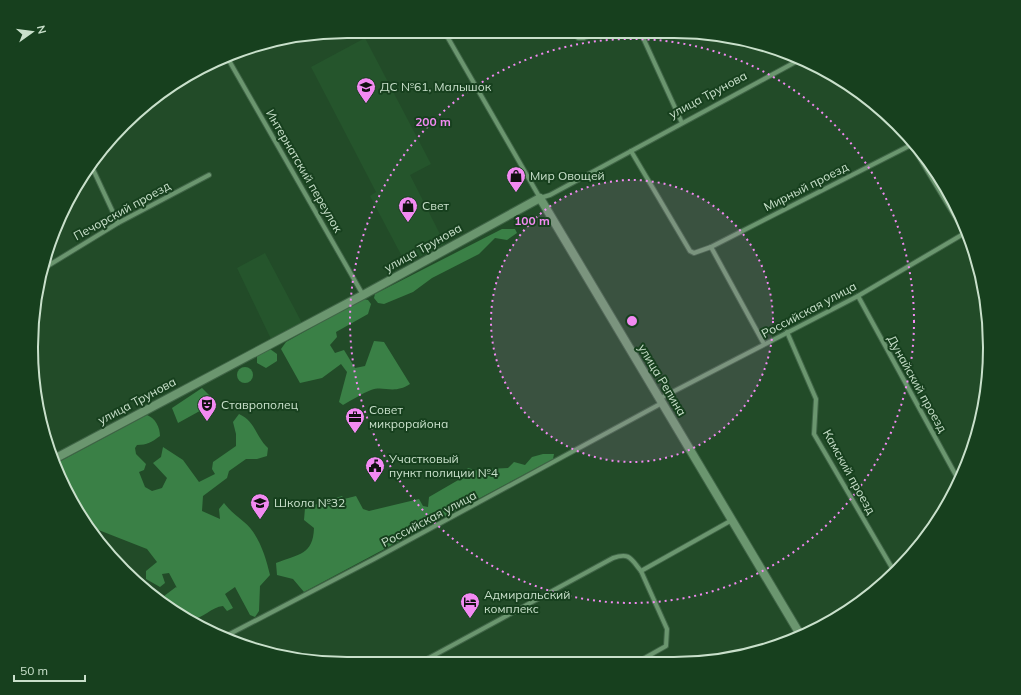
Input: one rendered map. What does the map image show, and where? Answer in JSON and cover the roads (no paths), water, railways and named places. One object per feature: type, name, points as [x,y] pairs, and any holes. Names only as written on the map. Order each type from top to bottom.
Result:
[{"type":"street","name":"улица Репина","points":[[448,38],[540,198],[798,630]]},
{"type":"street","points":[[643,38],[682,123]]},
{"type":"street","name":"Интернатский переулок","points":[[230,62],[363,295]]},
{"type":"street","name":"улица Трунова","points":[[58,457],[363,295],[540,198],[550,195],[794,63]]},
{"type":"street","name":"Мирный проезд","points":[[631,151],[690,251],[699,253],[909,146]]},
{"type":"street","points":[[923,164],[951,211]]},
{"type":"street","points":[[94,171],[118,223]]},
{"type":"street","name":"Печорский проезд","points":[[50,265],[118,223],[210,175]]},
{"type":"street","name":"Российская улица","points":[[230,634],[525,479],[764,344],[858,296],[962,236]]},
{"type":"street","points":[[712,247],[764,344]]},
{"type":"street","name":"Дунайский проезд","points":[[858,296],[955,474]]},
{"type":"street","name":"Камский проезд","points":[[787,332],[816,399],[814,434],[891,567]]},
{"type":"street","points":[[641,571],[732,520]]},
{"type":"street","points":[[431,657],[613,558],[622,555],[629,556],[641,571],[668,630],[666,646],[646,657]]},
{"type":"place","name":"ДС №61, Малышок","points":[[366,104]]},
{"type":"place","name":"Мир Овощей","points":[[516,193]]},
{"type":"place","name":"Свет","points":[[408,223]]},
{"type":"place","name":"Ставрополец","points":[[207,422]]},
{"type":"place","name":"Совет микрорайона","points":[[355,434]]},
{"type":"place","name":"Участковый пункт полиции №4","points":[[375,483]]},
{"type":"place","name":"Школа №32","points":[[260,520]]},
{"type":"place","name":"Адмиральский комплекс","points":[[470,619]]}]
